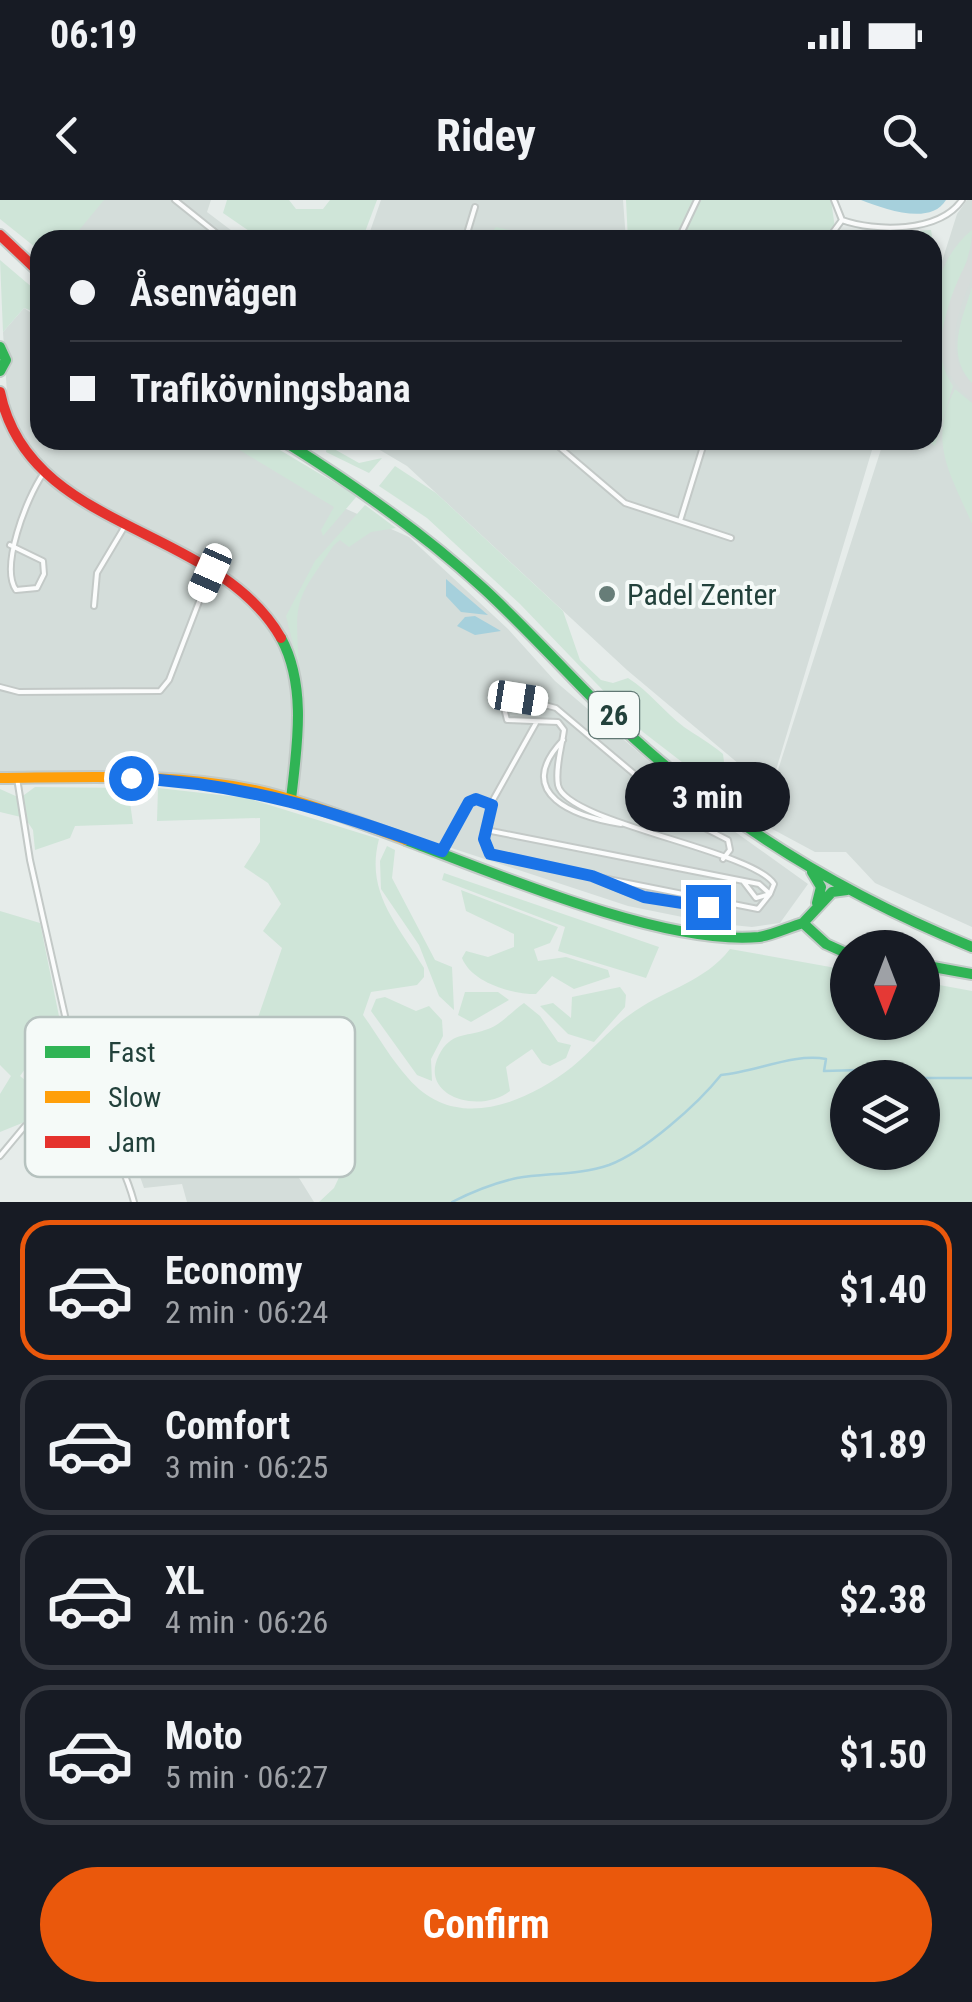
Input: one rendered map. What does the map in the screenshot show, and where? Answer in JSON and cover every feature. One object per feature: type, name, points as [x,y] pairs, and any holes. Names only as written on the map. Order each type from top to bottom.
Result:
[{"type":"main road","points":[[0,235],[30,266]]},
{"type":"main road","points":[[0,243],[30,268]]},
{"type":"main road","points":[[0,348],[6,357],[1,373]]},
{"type":"main road","points":[[0,392],[5,426],[42,474],[210,573],[263,609],[289,652],[295,676],[291,799]]},
{"type":"main road","name":"26","points":[[298,450],[358,488],[422,536],[484,589],[661,762],[746,828],[848,890],[972,945]]},
{"type":"main road","name":"26","points":[[306,450],[378,496],[463,564],[625,726],[703,792],[849,887],[972,945]]},
{"type":"main road","points":[[0,778],[172,780],[291,799],[610,914],[751,939],[779,936],[803,922],[832,892],[848,890]]},
{"type":"main road","points":[[807,867],[821,887],[814,910]]},
{"type":"main road","points":[[803,922],[830,946]]},
{"type":"main road","points":[[940,968],[972,974]]},
{"type":"street","points":[[175,200],[212,230]]},
{"type":"street","points":[[683,230],[697,200]]},
{"type":"street","points":[[834,200],[842,220]]},
{"type":"street","points":[[842,220],[893,230],[951,212],[962,200]]},
{"type":"street","points":[[467,230],[475,208]]},
{"type":"street","points":[[835,230],[842,220]]},
{"type":"street","points":[[562,450],[615,498],[731,538]]},
{"type":"street","points":[[679,522],[702,450]]},
{"type":"street","points":[[10,545],[43,561],[44,574],[37,588],[16,590],[6,583],[4,572],[12,524],[42,474]]},
{"type":"street","points":[[94,606],[97,573],[125,526]]},
{"type":"street","points":[[0,688],[20,692],[160,691],[169,680],[210,573]]},
{"type":"street","points":[[536,723],[492,805],[485,848],[490,854],[758,909],[774,884],[770,877],[631,826],[565,799],[558,785],[564,730],[558,722],[507,720],[504,708],[518,698],[556,708],[689,820],[728,840],[730,850],[724,860]]},
{"type":"street","points":[[562,740],[548,762],[552,798],[562,810],[631,826]]},
{"type":"street","points":[[16,778],[66,1017]]},
{"type":"street","points":[[442,851],[469,802],[476,799],[492,805]]},
{"type":"street","points":[[486,830],[759,884],[770,894]]},
{"type":"street","points":[[592,876],[644,897],[708,907],[739,905]]},
{"type":"street","points":[[743,881],[756,898],[770,894]]},
{"type":"street","points":[[0,1156],[14,1134],[25,1127]]},
{"type":"street","points":[[124,1177],[134,1202]]},
{"type":"shaded area","points":[[59,200],[211,200],[207,212],[231,230],[56,230]]},
{"type":"shaded area","points":[[381,200],[623,200],[625,230],[370,230]]},
{"type":"shaded area","points":[[967,200],[972,200],[972,927],[875,883],[846,852],[815,852],[761,823],[881,450],[942,450],[942,262],[957,214]]},
{"type":"shaded area","points":[[24,308],[30,312],[30,450],[242,450],[344,508],[409,537],[508,629],[555,681],[713,816],[808,884],[780,923],[752,927],[712,923],[628,906],[257,784],[159,772],[0,772],[0,397],[7,393],[3,332]]},
{"type":"shaded area","points":[[380,450],[872,450],[770,790],[627,670],[407,466]]},
{"type":"shaded area","points":[[140,1177],[298,1177],[314,1202],[187,1202],[182,1184],[144,1188]]},
{"type":"green space","points":[[0,200],[104,200],[79,230],[30,230],[30,243],[0,219]]},
{"type":"green space","points":[[227,200],[289,200],[296,209],[323,209],[330,200],[377,200],[366,230],[248,230],[223,213]]},
{"type":"green space","points":[[626,200],[831,200],[835,228],[840,230],[628,230]]},
{"type":"green space","points":[[972,230],[970,249],[942,336],[942,271]]},
{"type":"green space","points":[[0,260],[30,286],[30,310],[24,308],[3,332]]},
{"type":"green space","points":[[972,287],[972,383],[957,349]]},
{"type":"green space","points":[[942,356],[953,386],[942,423]]},
{"type":"green space","points":[[955,389],[972,403],[972,524],[945,458],[943,426]]},
{"type":"green space","points":[[240,450],[280,450],[357,496],[323,536],[321,530],[334,507]]},
{"type":"green space","points":[[336,450],[359,463],[382,458],[369,473],[326,452]]},
{"type":"green space","points":[[395,466],[436,493],[563,611],[580,660],[601,680],[613,683],[628,678],[684,727],[723,754],[725,770],[758,785],[756,811],[643,732],[520,604],[427,518],[379,486]]},
{"type":"green space","points":[[365,505],[396,528],[371,532],[349,547],[340,540],[334,545],[300,602],[299,667],[286,616],[315,561]]},
{"type":"green space","points":[[35,787],[128,788],[133,824],[75,826],[70,838],[35,850],[33,830],[25,818],[0,812],[0,789],[20,798]]},
{"type":"green space","points":[[158,788],[247,798],[379,839],[376,875],[380,892],[424,968],[424,977],[417,985],[371,992],[363,1015],[408,1078],[427,1095],[447,1105],[490,1107],[533,1092],[572,1067],[627,1017],[697,977],[730,949],[830,967],[830,1040],[940,1040],[940,985],[972,991],[972,1202],[319,1202],[339,1177],[355,1177],[355,1017],[258,1017],[282,948],[263,931],[281,904],[268,883],[244,867],[260,842],[260,818],[157,821]]},
{"type":"green space","points":[[387,846],[395,850],[392,878],[435,960],[452,967],[454,1010],[439,996],[419,945],[381,889],[380,861]]},
{"type":"green space","points":[[444,873],[659,947],[646,978],[558,951],[565,927],[442,880]]},
{"type":"green space","points":[[461,890],[558,927],[550,943],[534,949],[538,961],[566,957],[608,970],[610,977],[574,989],[552,976],[536,994],[516,992],[483,980],[467,967],[462,958],[466,951],[488,957],[514,947],[514,934],[466,911]]},
{"type":"green space","points":[[0,911],[40,923],[59,1017],[25,1017],[25,1069],[20,1076],[25,1080],[25,1122],[0,1132],[0,1094],[11,1076],[0,1065]]},
{"type":"green space","points":[[620,987],[626,995],[625,1007],[594,1042],[568,1034],[540,1006],[553,1003],[571,1018],[572,997]]},
{"type":"green space","points":[[465,992],[498,992],[509,1000],[471,1022],[458,1015]]},
{"type":"green space","points":[[385,997],[416,1011],[429,1006],[442,1020],[443,1036],[431,1059],[432,1081],[417,1075],[371,1011],[376,999]]},
{"type":"green space","points":[[524,1003],[540,1016],[558,1042],[571,1045],[566,1058],[550,1066],[542,1063],[532,1049],[506,1067],[510,1091],[497,1098],[468,1101],[444,1091],[435,1069],[444,1048],[459,1036],[496,1025]]},
{"type":"water","points":[[861,200],[946,200],[939,208],[918,214]]},
{"type":"water","points":[[446,579],[488,615],[461,612],[446,596]]},
{"type":"water","points":[[475,616],[501,631],[475,635],[457,626],[465,617]]},
{"type":"waterway","points":[[452,1202],[509,1180],[587,1171],[623,1159],[670,1126],[721,1075],[813,1058],[826,1059],[824,1071],[830,1071]]},
{"type":"waterway","points":[[940,1078],[972,1078]]},
{"type":"taxiway","points":[[972,265],[953,313],[949,348],[952,364],[972,392]]},
{"type":"traffic: fast","points":[[0,347],[6,360],[0,371]]},
{"type":"traffic: fast","points":[[298,450],[386,509],[459,567],[506,609],[637,742],[733,818],[849,889],[972,947]]},
{"type":"traffic: fast","points":[[281,638],[297,696],[291,799]]},
{"type":"traffic: fast","points":[[406,840],[532,888],[630,919],[721,937],[759,937],[803,923],[830,946]]},
{"type":"traffic: fast","points":[[812,872],[821,887],[817,903]]},
{"type":"traffic: fast","points":[[803,923],[832,892],[847,890]]},
{"type":"traffic: fast","points":[[940,968],[972,974]]},
{"type":"traffic: slow","points":[[0,778],[134,777],[235,786],[303,803],[406,840]]},
{"type":"traffic: jam","points":[[0,235],[30,264]]},
{"type":"traffic: jam","points":[[0,392],[18,438],[47,474],[85,502],[214,571],[251,600],[281,638]]},
{"type":"place","name":"Padel Zenter","points":[[607,594]]},
{"type":"route","points":[[131,778],[209,784],[291,799],[442,851],[469,802],[476,799],[492,805],[484,839],[490,854],[592,876],[644,897],[708,907]]}]
